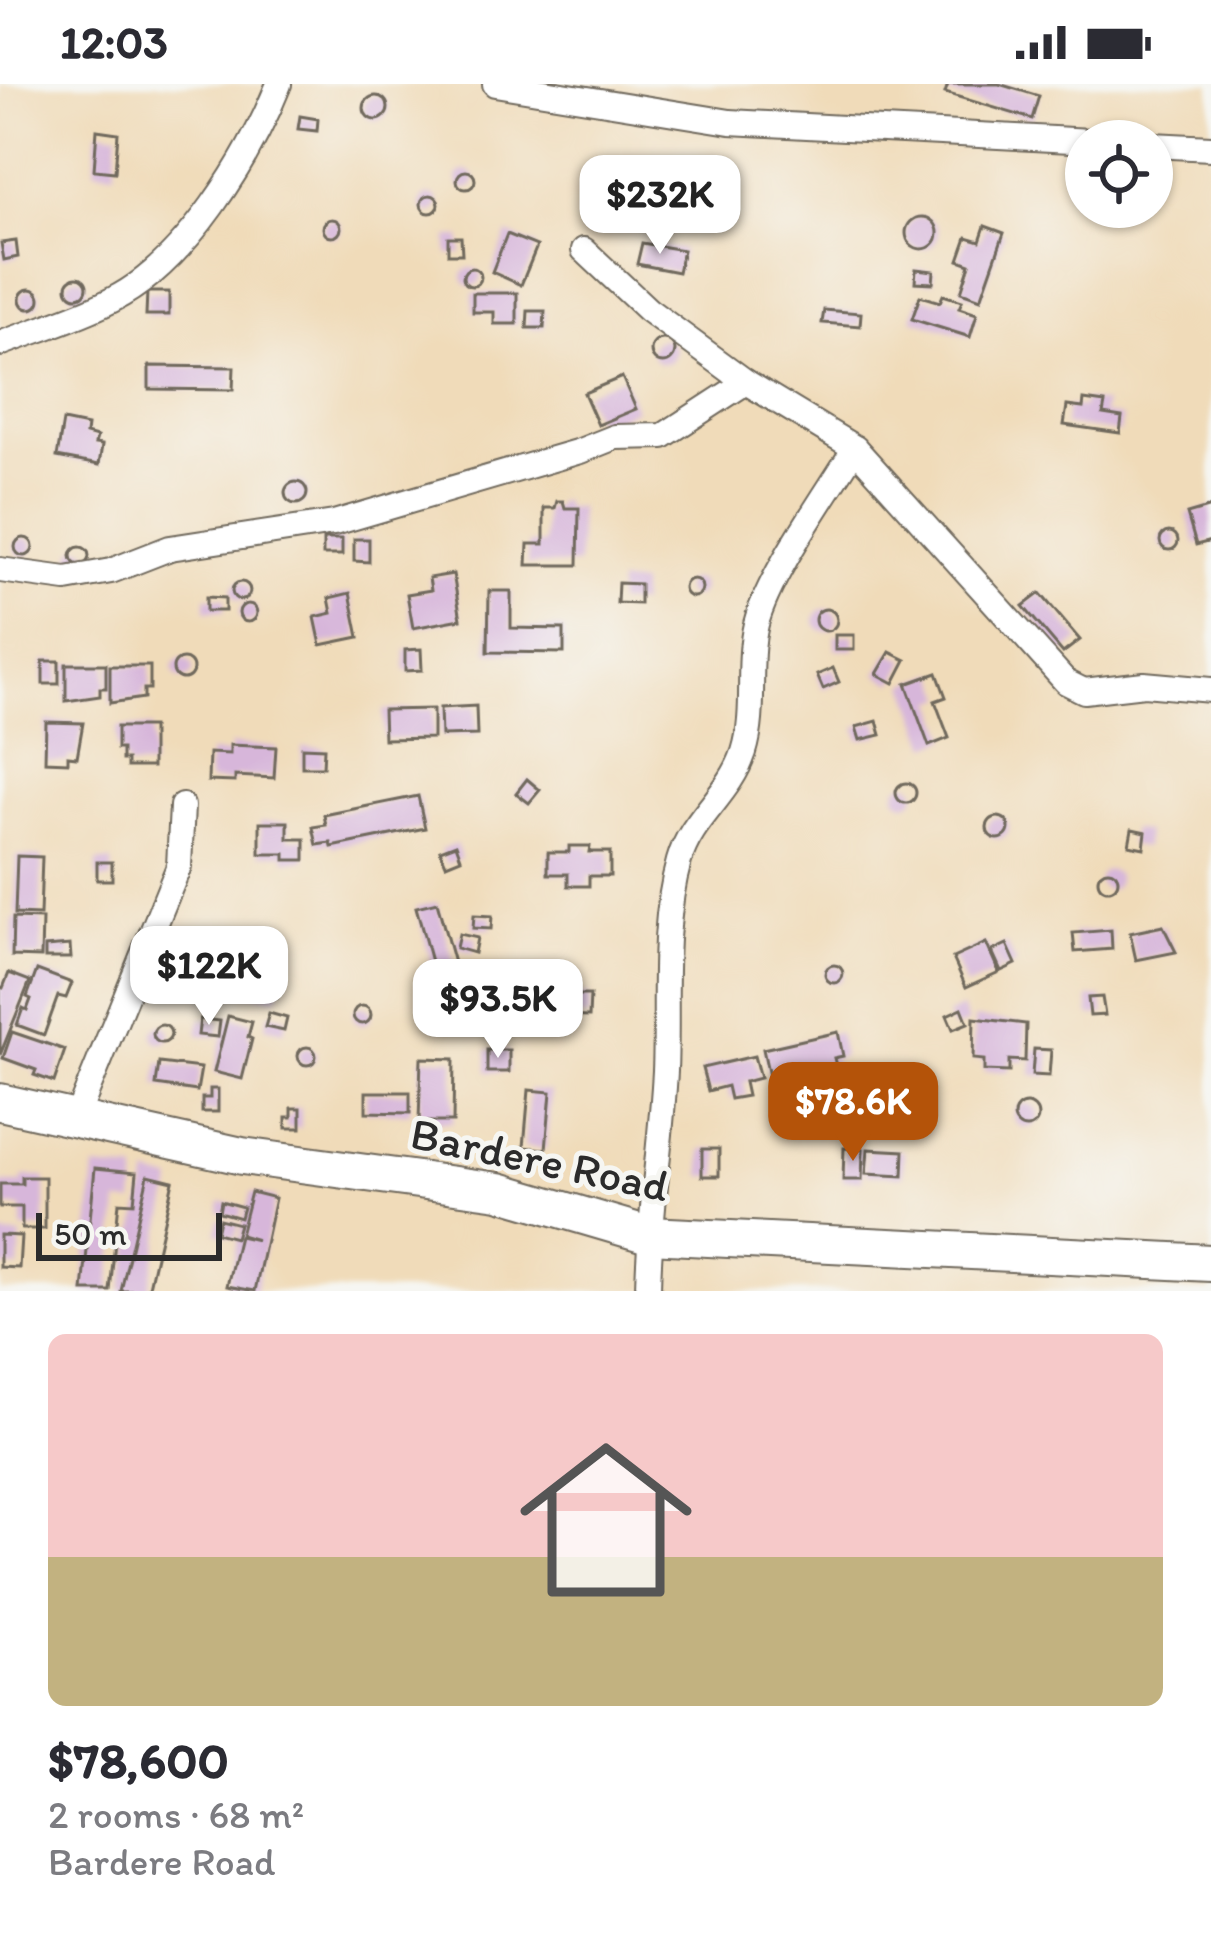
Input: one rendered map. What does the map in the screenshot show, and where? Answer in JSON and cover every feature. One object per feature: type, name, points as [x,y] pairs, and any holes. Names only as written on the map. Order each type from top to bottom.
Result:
[{"type":"street","points":[[0,344],[114,299],[160,266],[214,205],[279,84]]},
{"type":"street","points":[[495,84],[730,122],[1065,140]]},
{"type":"street","points":[[1173,146],[1211,148]]},
{"type":"street","points":[[584,250],[648,310],[746,382],[855,448],[1066,682],[1084,691],[1144,685],[1211,690]]},
{"type":"street","points":[[0,570],[65,579],[111,571],[170,548],[334,524],[580,451],[615,436],[663,436],[746,382]]},
{"type":"street","points":[[648,1291],[662,1119],[669,911],[680,856],[700,818],[735,773],[745,748],[756,623],[770,589],[855,448]]},
{"type":"street","points":[[76,1120],[179,866],[182,806]]},
{"type":"street","name":"Bardere Road","points":[[0,1102],[242,1156],[499,1191],[649,1235],[1211,1263]]},
{"type":"building","points":[[948,84],[999,84],[1039,96],[1032,119],[945,93]]},
{"type":"building","points":[[376,96],[388,108],[376,120],[364,108]]},
{"type":"building","points":[[300,116],[318,119],[317,131],[298,129]]},
{"type":"building","points":[[97,130],[118,133],[115,172],[94,170]]},
{"type":"building","points":[[466,171],[475,180],[466,189],[457,180]]},
{"type":"building","points":[[589,189],[602,190],[601,214],[588,213]]},
{"type":"building","points":[[430,195],[439,204],[430,213],[421,204]]},
{"type":"building","points":[[616,208],[626,218],[616,228],[606,218]]},
{"type":"building","points":[[922,217],[933,222],[938,233],[933,244],[922,249],[911,244],[906,233],[911,222]]},
{"type":"building","points":[[332,219],[341,228],[332,237],[323,228]]},
{"type":"building","points":[[985,226],[1004,233],[981,299],[961,292],[970,264],[959,260],[967,237],[980,241]]},
{"type":"building","points":[[507,234],[537,246],[521,285],[492,272]]},
{"type":"building","points":[[448,237],[461,237],[462,254],[448,254]]},
{"type":"building","points":[[16,241],[18,257],[4,260],[1,243]]},
{"type":"building","points":[[642,243],[683,250],[678,272],[637,264]]},
{"type":"building","points":[[472,268],[481,277],[472,286],[463,277]]},
{"type":"building","points":[[916,269],[934,271],[933,283],[915,282]]},
{"type":"building","points":[[77,277],[87,287],[77,297],[67,287]]},
{"type":"building","points":[[30,289],[40,299],[30,309],[20,299]]},
{"type":"building","points":[[147,292],[169,292],[169,315],[146,315]]},
{"type":"building","points":[[473,293],[517,293],[517,324],[494,324],[494,312],[473,312]]},
{"type":"building","points":[[943,295],[962,301],[959,308],[977,314],[970,337],[912,319],[920,296],[940,302]]},
{"type":"building","points":[[824,310],[861,313],[860,326],[822,323]]},
{"type":"building","points":[[528,311],[545,311],[544,328],[527,328]]},
{"type":"building","points":[[658,339],[668,339],[675,351],[668,363],[658,363],[651,356],[651,346]]},
{"type":"building","points":[[149,366],[234,367],[233,390],[149,389]]},
{"type":"building","points":[[622,377],[636,409],[598,425],[584,393]]},
{"type":"building","points":[[1084,400],[1105,403],[1103,414],[1122,417],[1120,433],[1064,425],[1067,406],[1083,408]]},
{"type":"building","points":[[63,421],[87,426],[86,434],[97,437],[95,444],[102,445],[99,465],[57,457]]},
{"type":"building","points":[[296,482],[307,493],[296,504],[285,493]]},
{"type":"building","points":[[557,501],[563,501],[565,508],[579,508],[578,565],[527,565],[528,544],[544,544],[544,508],[555,508]]},
{"type":"building","points":[[1211,507],[1211,541],[1196,545],[1187,514]]},
{"type":"building","points":[[1169,532],[1178,541],[1169,550],[1160,541]]},
{"type":"building","points":[[24,538],[33,547],[24,556],[15,547]]},
{"type":"building","points":[[323,539],[342,539],[342,555],[323,555]]},
{"type":"building","points":[[354,539],[369,539],[369,562],[354,561]]},
{"type":"building","points":[[80,547],[89,556],[80,565],[71,556]]},
{"type":"building","points":[[453,574],[461,619],[413,628],[407,594],[431,590],[429,578]]},
{"type":"building","points":[[693,579],[702,588],[693,597],[684,588]]},
{"type":"building","points":[[241,582],[250,591],[241,600],[232,591]]},
{"type":"building","points":[[618,583],[640,584],[640,604],[617,603]]},
{"type":"building","points":[[489,591],[511,591],[511,628],[564,629],[564,653],[488,652]]},
{"type":"building","points":[[350,593],[359,637],[321,645],[315,617],[332,613],[329,598]]},
{"type":"building","points":[[1040,593],[1080,640],[1063,653],[1023,606]]},
{"type":"building","points":[[206,597],[225,598],[225,611],[206,611]]},
{"type":"building","points":[[248,604],[257,613],[248,622],[239,613]]},
{"type":"building","points":[[826,609],[837,620],[826,631],[815,620]]},
{"type":"building","points":[[835,635],[854,635],[854,650],[835,650]]},
{"type":"building","points":[[421,649],[422,670],[405,671],[405,650]]},
{"type":"building","points":[[890,652],[906,660],[894,683],[877,674]]},
{"type":"building","points":[[183,659],[193,669],[183,679],[173,669]]},
{"type":"building","points":[[43,661],[59,661],[59,684],[43,684]]},
{"type":"building","points":[[66,664],[106,664],[106,688],[100,688],[100,696],[66,701]]},
{"type":"building","points":[[110,666],[150,666],[150,689],[144,689],[144,698],[110,703]]},
{"type":"building","points":[[833,668],[839,682],[823,689],[817,675]]},
{"type":"building","points":[[937,673],[946,697],[935,701],[949,738],[929,746],[906,684]]},
{"type":"building","points":[[476,706],[477,735],[441,736],[440,708]]},
{"type":"building","points":[[433,709],[433,738],[384,739],[383,710]]},
{"type":"building","points":[[877,721],[881,735],[860,740],[856,727]]},
{"type":"building","points":[[46,722],[83,723],[77,757],[68,756],[68,762],[45,761]]},
{"type":"building","points":[[117,727],[152,727],[152,767],[127,767],[122,749],[117,749]]},
{"type":"building","points":[[230,745],[276,747],[274,778],[235,776],[235,782],[208,781],[209,753],[230,754]]},
{"type":"building","points":[[302,747],[324,748],[323,767],[302,767]]},
{"type":"building","points":[[527,779],[540,790],[529,803],[516,793]]},
{"type":"building","points":[[906,783],[916,793],[906,803],[896,793]]},
{"type":"building","points":[[418,796],[425,828],[332,847],[331,843],[317,845],[313,827],[326,825],[324,815]]},
{"type":"building","points":[[998,817],[1009,828],[998,839],[987,828]]},
{"type":"building","points":[[260,822],[288,822],[288,839],[305,839],[305,860],[260,854]]},
{"type":"building","points":[[1132,829],[1146,832],[1144,848],[1129,845]]},
{"type":"building","points":[[456,844],[461,858],[446,864],[440,850]]},
{"type":"building","points":[[569,846],[610,852],[610,876],[589,876],[589,886],[568,886],[568,874],[548,874],[548,852],[569,852]]},
{"type":"building","points":[[17,856],[42,857],[40,915],[15,914]]},
{"type":"building","points":[[97,862],[112,862],[112,880],[97,880]]},
{"type":"building","points":[[1108,870],[1118,880],[1108,890],[1098,880]]},
{"type":"building","points":[[437,902],[454,963],[433,969],[416,907]]},
{"type":"building","points":[[474,915],[492,916],[491,929],[473,928]]},
{"type":"building","points":[[13,918],[42,919],[41,957],[12,956]]},
{"type":"building","points":[[1163,926],[1176,952],[1136,960],[1130,933]]},
{"type":"building","points":[[1111,930],[1112,949],[1075,952],[1073,933]]},
{"type":"building","points":[[459,934],[477,938],[474,953],[456,948]]},
{"type":"building","points":[[986,943],[999,972],[966,987],[953,958]]},
{"type":"building","points":[[1007,944],[1016,964],[1001,971],[992,951]]},
{"type":"building","points":[[70,945],[71,958],[45,958],[45,947]]},
{"type":"building","points":[[240,955],[263,962],[261,968],[284,974],[277,998],[230,991],[232,986],[213,981],[220,957],[238,962]]},
{"type":"building","points":[[834,965],[843,974],[834,983],[825,974]]},
{"type":"building","points":[[37,970],[72,983],[66,998],[58,996],[44,1035],[17,1025],[31,999],[27,997]]},
{"type":"building","points":[[9,973],[30,981],[0,1055],[0,987]]},
{"type":"building","points":[[450,977],[496,985],[495,1016],[455,1016],[455,1024],[429,1024],[430,984],[450,984]]},
{"type":"building","points":[[557,995],[590,995],[589,1017],[557,1016]]},
{"type":"building","points":[[1102,997],[1105,1015],[1090,1016],[1088,998]]},
{"type":"building","points":[[362,1006],[371,1015],[362,1024],[353,1015]]},
{"type":"building","points":[[962,1008],[968,1023],[953,1029],[947,1015]]},
{"type":"building","points":[[269,1013],[287,1018],[284,1031],[265,1027]]},
{"type":"building","points":[[228,1016],[252,1022],[242,1079],[214,1072]]},
{"type":"building","points":[[974,1018],[1026,1024],[1025,1061],[1009,1060],[1009,1072],[984,1071],[984,1060],[973,1059]]},
{"type":"building","points":[[200,1019],[220,1021],[218,1037],[198,1035]]},
{"type":"building","points":[[162,1025],[171,1034],[162,1043],[153,1034]]},
{"type":"building","points":[[12,1032],[65,1050],[54,1082],[3,1058]]},
{"type":"building","points":[[838,1032],[843,1056],[834,1058],[836,1066],[770,1081],[763,1049]]},
{"type":"building","points":[[307,1047],[316,1056],[307,1065],[298,1056]]},
{"type":"building","points":[[1034,1049],[1051,1050],[1049,1076],[1032,1075]]},
{"type":"building","points":[[487,1050],[509,1050],[509,1072],[487,1072]]},
{"type":"building","points":[[754,1056],[760,1078],[744,1082],[747,1096],[730,1099],[727,1086],[708,1091],[702,1068]]},
{"type":"building","points":[[421,1058],[454,1059],[453,1122],[419,1122]]},
{"type":"building","points":[[159,1063],[201,1068],[197,1091],[156,1085]]},
{"type":"building","points":[[833,1070],[850,1071],[850,1091],[832,1091]]},
{"type":"building","points":[[210,1089],[218,1089],[218,1112],[202,1112],[202,1098],[210,1098]]},
{"type":"building","points":[[529,1090],[551,1092],[546,1149],[524,1147]]},
{"type":"building","points":[[366,1092],[410,1092],[410,1113],[366,1112]]},
{"type":"building","points":[[1021,1104],[1031,1104],[1038,1116],[1031,1128],[1021,1128],[1014,1121],[1014,1111]]},
{"type":"building","points":[[292,1108],[301,1108],[301,1128],[286,1128]]},
{"type":"building","points":[[844,1148],[863,1149],[862,1180],[843,1180]]},
{"type":"building","points":[[702,1149],[719,1149],[719,1176],[702,1176]]},
{"type":"building","points":[[868,1149],[904,1151],[903,1176],[866,1174]]},
{"type":"building","points":[[95,1168],[137,1172],[134,1203],[119,1202],[110,1291],[83,1291]]},
{"type":"building","points":[[148,1175],[173,1181],[148,1291],[121,1291]]},
{"type":"building","points":[[22,1177],[45,1177],[45,1229],[22,1229],[22,1207],[0,1207],[0,1184],[22,1184]]},
{"type":"building","points":[[251,1192],[275,1198],[255,1291],[227,1286],[239,1236],[257,1240],[240,1235]]},
{"type":"building","points":[[221,1201],[243,1207],[240,1218],[219,1212]]},
{"type":"building","points":[[219,1219],[239,1224],[235,1238],[216,1233]]},
{"type":"building","points":[[0,1235],[21,1236],[19,1268],[0,1267]]}]
